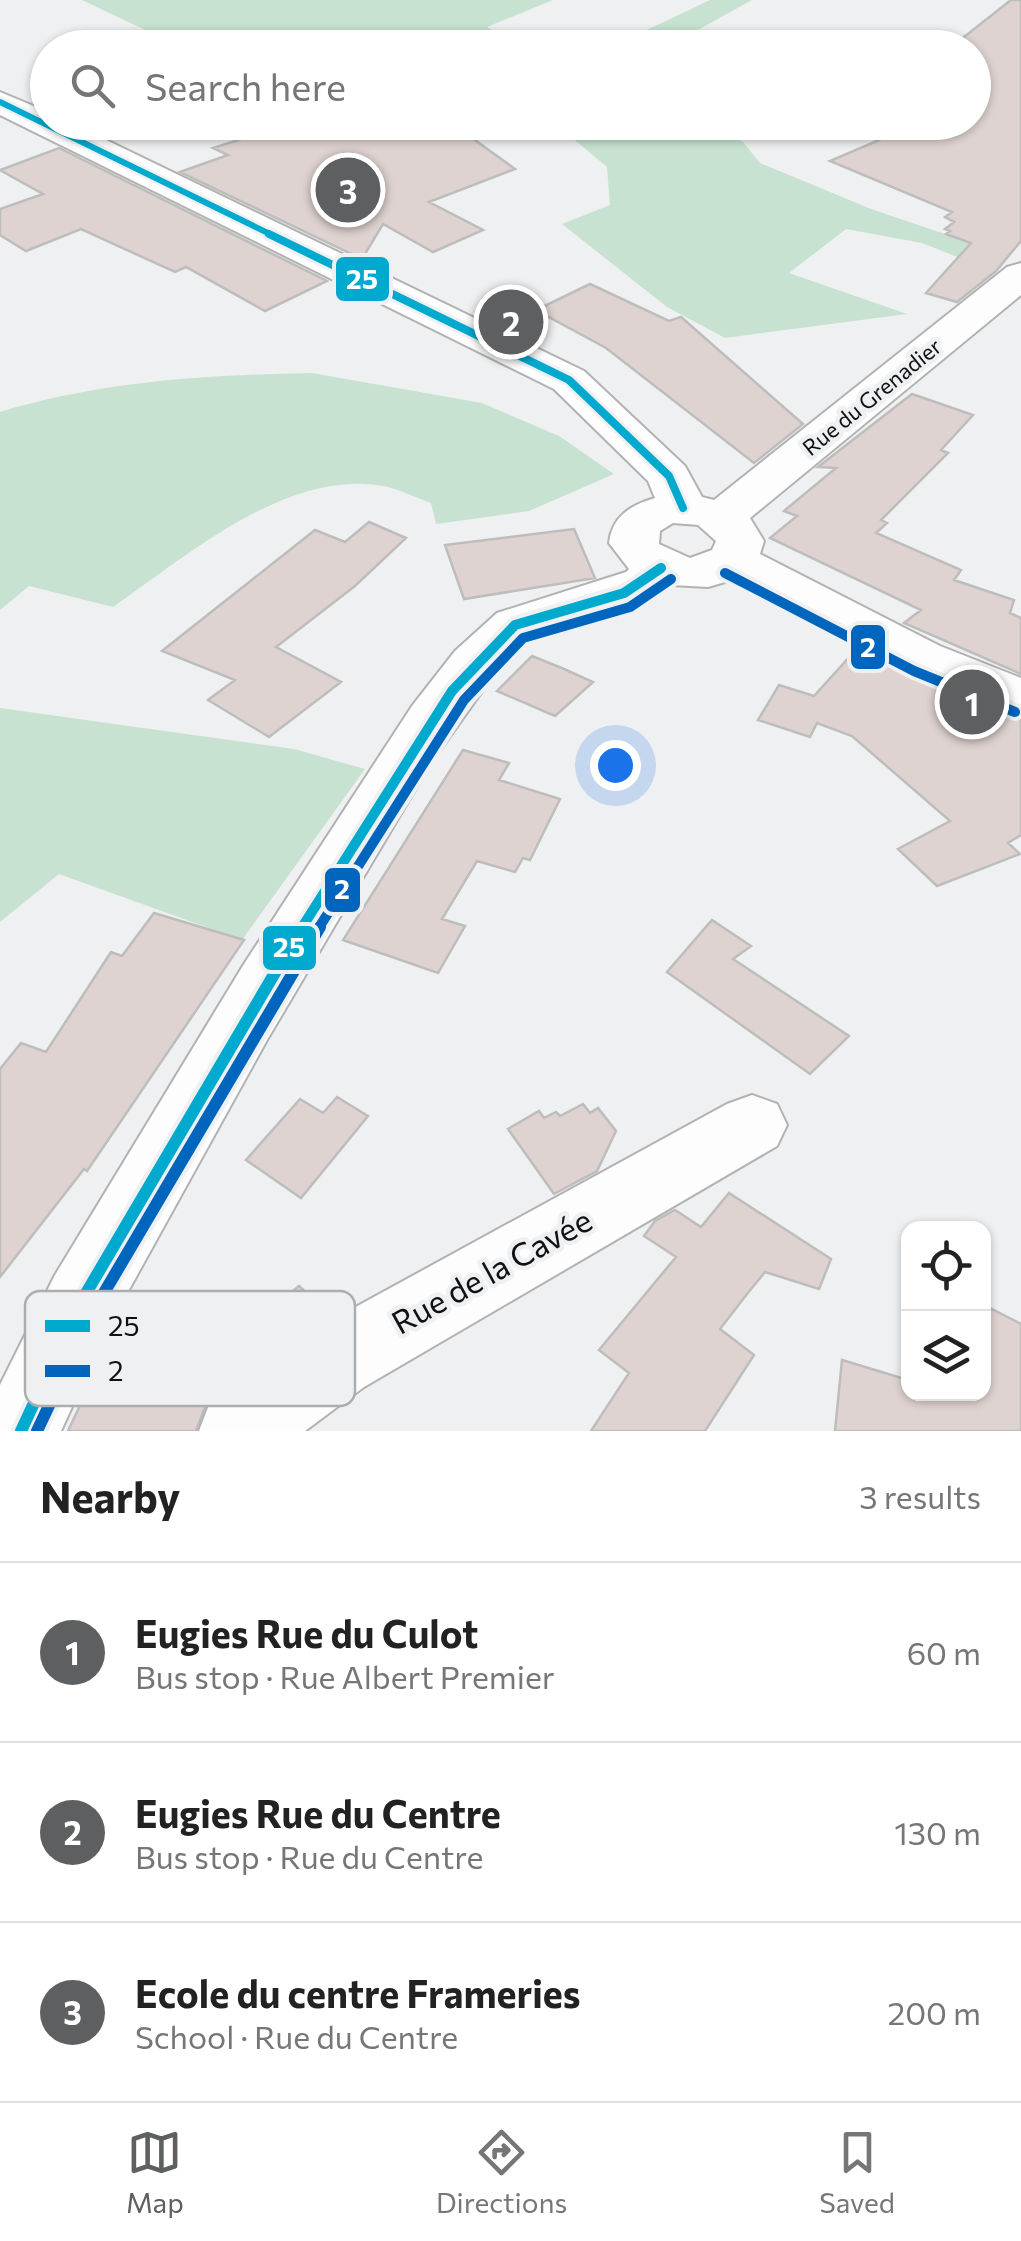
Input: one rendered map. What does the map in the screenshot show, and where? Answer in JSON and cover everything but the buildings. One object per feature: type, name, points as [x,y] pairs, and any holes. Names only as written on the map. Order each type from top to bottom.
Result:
[{"type":"street","points":[[0,102],[30,117]]},
{"type":"street","points":[[78,140],[570,380],[669,476],[699,538],[922,658],[1021,698]]},
{"type":"street","name":"Rue du Grenadier","points":[[87,1291],[272,971],[424,733],[499,636],[533,615],[624,593],[651,580],[1021,275]]},
{"type":"street","name":"Rue de la Cavée","points":[[355,1349],[752,1125]]},
{"type":"street","name":"Rue du Grenadier","points":[[21,1431],[30,1406]]},
{"type":"street","name":"Rue de la Cavée","points":[[239,1431],[273,1406]]},
{"type":"green space","points":[[82,0],[553,0],[487,27],[492,30],[145,30]]},
{"type":"green space","points":[[710,0],[752,0],[698,30],[647,30]]},
{"type":"green space","points":[[738,140],[760,163],[871,209],[1004,254],[995,272],[922,243],[846,229],[789,273],[907,314],[725,338],[667,307],[562,224],[610,205],[607,167],[576,141]]},
{"type":"green space","points":[[312,373],[482,403],[559,436],[614,474],[529,511],[436,524],[431,503],[388,487],[351,484],[315,489],[242,520],[113,607],[29,586],[0,610],[0,412],[77,393],[154,382]]},
{"type":"green space","points":[[0,708],[294,749],[365,769],[242,940],[59,874],[0,922]]},
{"type":"transit line","name":"25","points":[[0,102],[30,117]]},
{"type":"transit line","name":"25","points":[[78,140],[569,380],[669,476],[683,508]]},
{"type":"transit line","name":"25","points":[[87,1291],[198,1098],[392,779],[452,691],[515,625],[624,593],[661,568]]},
{"type":"transit line","name":"2","points":[[725,573],[914,671],[1015,712]]},
{"type":"transit line","name":"2","points":[[105,1291],[234,1067],[405,787],[464,700],[523,638],[630,607],[671,579]]},
{"type":"transit line","name":"25","points":[[21,1431],[33,1406]]},
{"type":"transit line","name":"2","points":[[37,1431],[49,1406]]},
{"type":"place","name":"Ecole du centre Frameries","points":[[348,190]]},
{"type":"place","name":"Eugies Rue du Centre","points":[[511,322]]},
{"type":"place","name":"Eugies Rue du Culot","points":[[972,702]]}]
